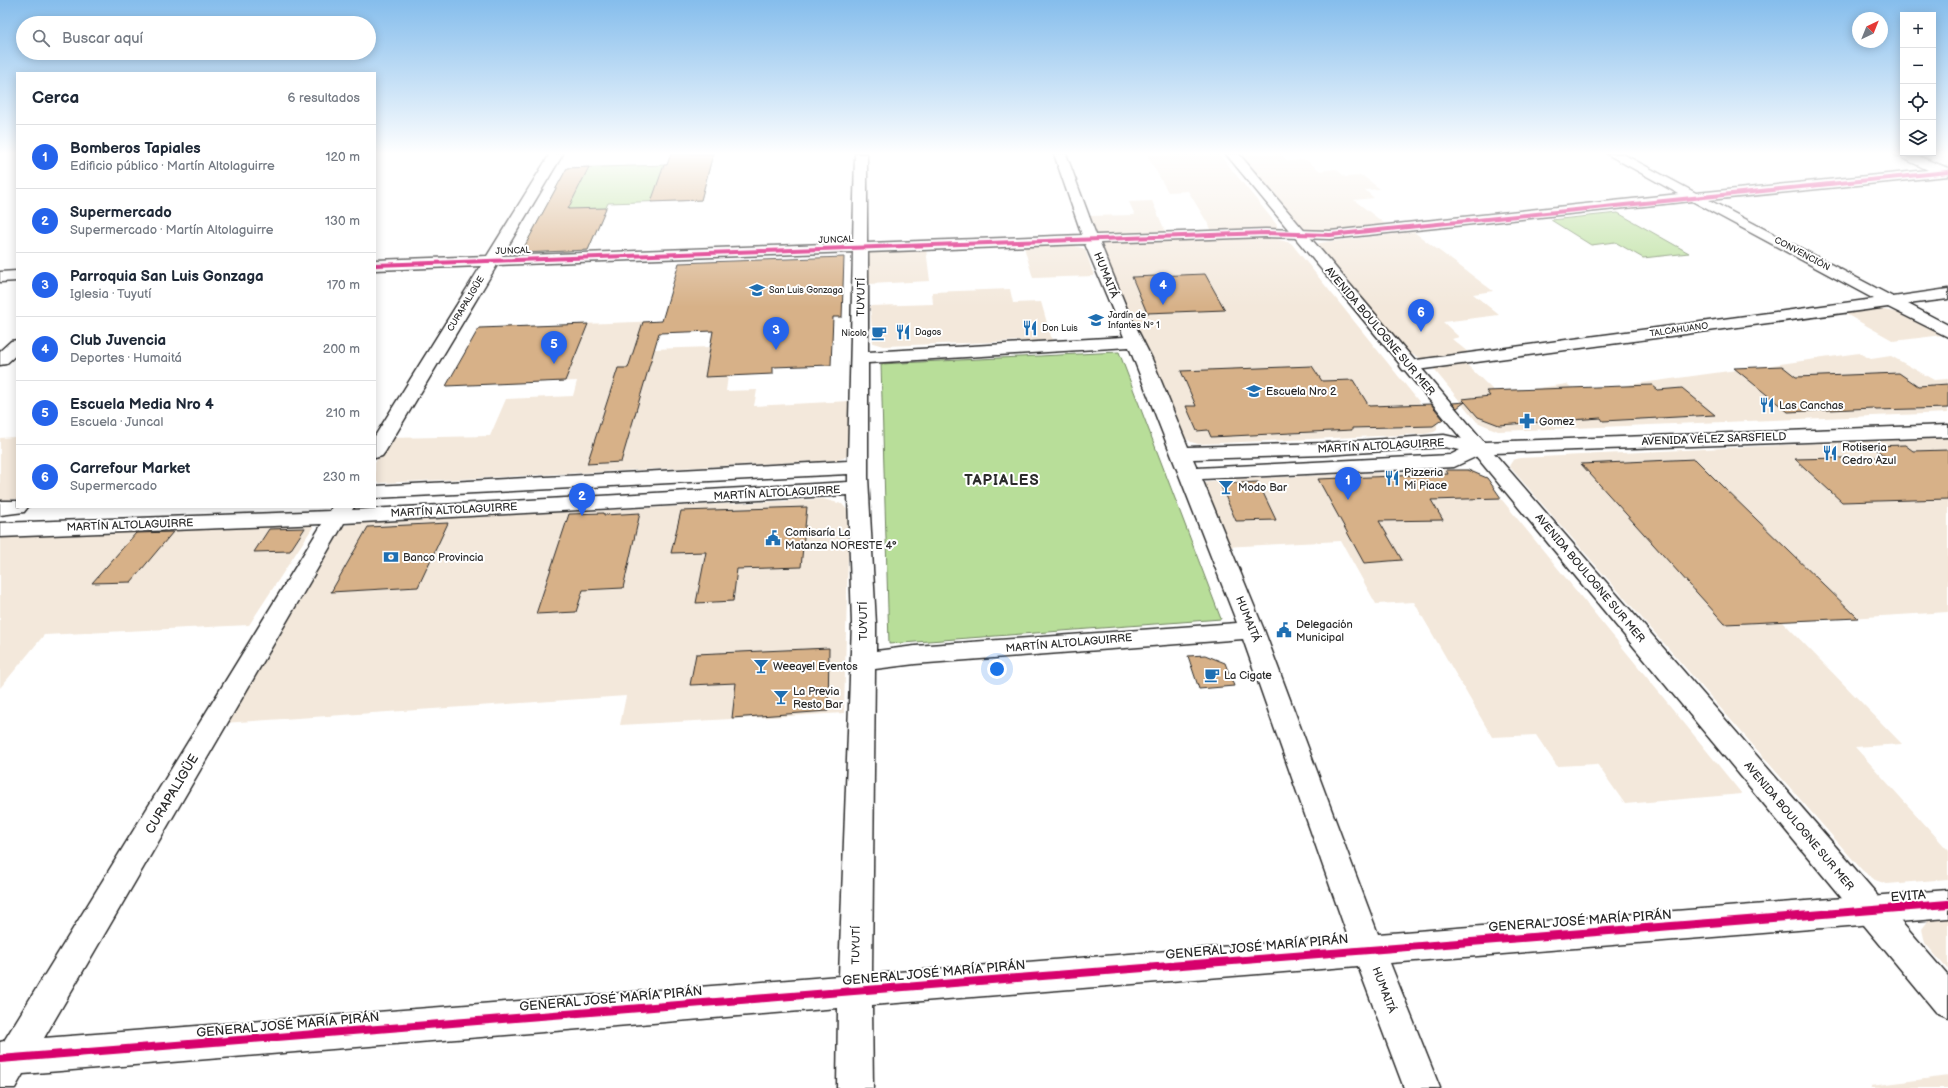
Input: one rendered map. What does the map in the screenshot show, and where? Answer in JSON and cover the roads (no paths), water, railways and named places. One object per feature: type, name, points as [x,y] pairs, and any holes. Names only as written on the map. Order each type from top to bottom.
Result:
[{"type":"street","name":"CURAPALIGÜE","points":[[376,450],[526,205]]},
{"type":"street","name":"TUYUTÍ","points":[[855,1088],[855,991],[864,624],[859,478],[862,205]]},
{"type":"street","name":"HUMAITÁ","points":[[1079,205],[1134,342],[1143,359],[1252,630],[1368,949],[1422,1088]]},
{"type":"street","name":"AVENIDA BOULOGNE SUR MER","points":[[1274,205],[1948,1001]]},
{"type":"street","name":"JUNCAL","points":[[376,265],[1265,233],[1330,235],[1620,205]]},
{"type":"street","name":"CONVENCIÓN","points":[[1709,205],[1948,332]]},
{"type":"street","points":[[0,277],[16,276]]},
{"type":"street","name":"TALCAHUANO","points":[[1409,366],[1948,294]]},
{"type":"street","points":[[860,358],[1134,342]]},
{"type":"street","points":[[0,360],[16,347]]},
{"type":"street","name":"AVENIDA VÉLEZ SARSFIELD","points":[[1479,448],[1948,431]]},
{"type":"street","name":"MARTÍN ALTOLAGUIRRE","points":[[1180,453],[1326,449],[1444,441],[1479,448]]},
{"type":"street","name":"MARTÍN ALTOLAGUIRRE","points":[[1189,474],[1454,461],[1479,448]]},
{"type":"street","points":[[1326,449],[1334,467]]},
{"type":"street","name":"MARTÍN ALTOLAGUIRRE","points":[[376,492],[859,478]]},
{"type":"street","name":"MARTÍN ALTOLAGUIRRE","points":[[0,530],[340,512],[859,478]]},
{"type":"street","points":[[0,508],[16,507]]},
{"type":"street","name":"CURAPALIGÜE","points":[[4,1066],[340,512]]},
{"type":"street","name":"MARTÍN ALTOLAGUIRRE","points":[[863,662],[915,655],[1252,630]]},
{"type":"street","name":"EVITA","points":[[1870,910],[1948,904]]},
{"type":"street","name":"GENERAL JOSÉ MARÍA PIRÁN","points":[[4,1066],[855,991],[1870,910]]},
{"type":"place","name":"San Luis Gonzaga","points":[[757,290]]},
{"type":"place","name":"Club Juvencia","points":[[1163,305]]},
{"type":"place","name":"Jardín de Infantes Nº 1","points":[[1096,320]]},
{"type":"place","name":"Don Luis","points":[[1030,328]]},
{"type":"place","name":"Dagos","points":[[903,332]]},
{"type":"place","name":"Carrefour Market","points":[[1421,332]]},
{"type":"place","name":"Nicolo","points":[[879,333]]},
{"type":"place","name":"Parroquia San Luis Gonzaga","points":[[776,350]]},
{"type":"place","name":"Escuela Media Nro 4","points":[[554,364]]},
{"type":"place","name":"Escuela Nro 2","points":[[1254,391]]},
{"type":"place","name":"Las Canchas","points":[[1767,405]]},
{"type":"place","name":"Gomez","points":[[1527,421]]},
{"type":"place","name":"Rotiseria Cedro Azul","points":[[1830,453]]},
{"type":"place","name":"Pizzeria Mi Piace","points":[[1392,478]]},
{"type":"place","name":"Modo Bar","points":[[1226,487]]},
{"type":"place","name":"Bomberos Tapiales","points":[[1348,500]]},
{"type":"place","name":"Supermercado","points":[[582,516]]},
{"type":"place","name":"Comisaría La Matanza NORESTE 4°","points":[[773,538]]},
{"type":"place","name":"Banco Provincia","points":[[391,557]]},
{"type":"place","name":"Delegación Municipal","points":[[1284,630]]},
{"type":"place","name":"Weeayel Eventos","points":[[761,666]]},
{"type":"place","name":"La Cigate","points":[[1212,675]]},
{"type":"place","name":"La Previa Resto Bar","points":[[781,697]]},
{"type":"district","name":"TAPIALES","points":[[1002,480]]}]
